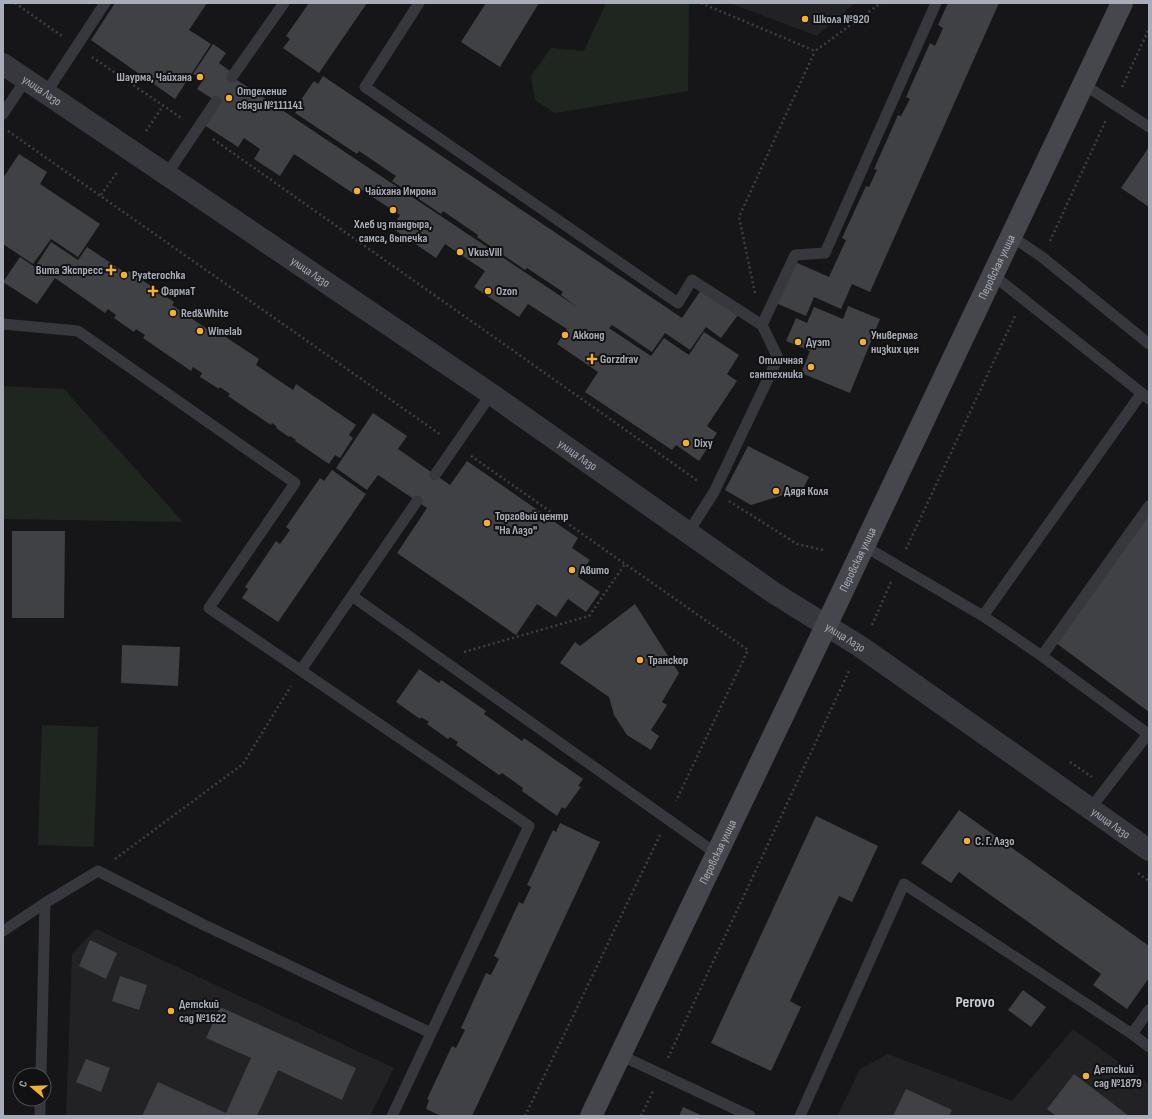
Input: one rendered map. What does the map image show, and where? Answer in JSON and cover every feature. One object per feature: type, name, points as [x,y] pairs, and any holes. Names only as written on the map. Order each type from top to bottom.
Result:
[{"type":"main road","name":"Перовская улица","points":[[591,1116],[1122,3]]},
{"type":"street","name":"улица Лазо","points":[[3,64],[491,394],[774,593],[861,647],[1149,850]]},
{"type":"lane","points":[[46,92],[105,3]]},
{"type":"lane","points":[[232,76],[284,3]]},
{"type":"lane","points":[[419,3],[365,87],[678,302],[692,280],[762,325],[778,358],[714,492],[688,533]]},
{"type":"lane","points":[[762,325],[795,255],[825,253],[936,3]]},
{"type":"lane","points":[[3,114],[26,79]]},
{"type":"lane","points":[[1083,84],[1149,127]]},
{"type":"lane","points":[[167,174],[216,102]]},
{"type":"lane","points":[[1011,236],[1042,257],[1149,344]]},
{"type":"lane","points":[[983,616],[1145,396],[993,275]]},
{"type":"lane","points":[[3,324],[78,331],[295,483],[209,608],[529,826],[392,1116]]},
{"type":"lane","points":[[435,475],[491,394]]},
{"type":"lane","points":[[301,670],[417,501]]},
{"type":"lane","points":[[1042,656],[1149,506]]},
{"type":"lane","points":[[864,546],[983,616],[1042,656],[1149,734],[1090,809]]},
{"type":"lane","points":[[352,596],[717,854]]},
{"type":"lane","points":[[3,931],[45,903],[98,871],[202,924],[431,1033]]},
{"type":"lane","points":[[800,1116],[904,884],[1132,1034],[1149,1047]]},
{"type":"lane","points":[[41,1067],[45,903]]},
{"type":"lane","points":[[1132,1034],[1149,1010]]},
{"type":"lane","points":[[620,1055],[750,1116]]},
{"type":"path","points":[[15,3],[76,47],[197,128],[714,492],[798,544],[823,550]]},
{"type":"path","points":[[701,3],[815,51]]},
{"type":"path","points":[[762,325],[739,217],[815,51],[881,3]]},
{"type":"path","points":[[1042,257],[1149,29]]},
{"type":"path","points":[[3,127],[748,650],[526,1116]]},
{"type":"path","points":[[871,624],[1023,299]]},
{"type":"path","points":[[441,659],[589,616],[625,564]]},
{"type":"path","points":[[641,1116],[850,669]]},
{"type":"path","points":[[98,871],[243,764],[301,670]]},
{"type":"shaded area","points":[[606,3],[689,3],[688,91],[555,113],[535,100],[531,76],[551,48],[584,51]]},
{"type":"shaded area","name":"Школа №920","points":[[730,3],[855,3],[817,36]]},
{"type":"shaded area","points":[[3,386],[64,389],[183,522],[3,519]]},
{"type":"shaded area","points":[[42,725],[98,727],[94,847],[38,845]]},
{"type":"shaded area","name":"Детский сад №1622","points":[[96,929],[394,1068],[370,1116],[66,1116],[72,954]]},
{"type":"shaded area","name":"Детский сад №1879","points":[[1073,1029],[1149,1084],[1149,1116],[837,1116],[860,1069],[888,1054],[1012,1101]]},
{"type":"building","points":[[115,3],[207,3],[189,30],[211,44],[175,99],[91,40]]},
{"type":"building","points":[[309,3],[367,3],[319,73],[283,48],[290,39],[286,36]]},
{"type":"building","points":[[486,3],[539,3],[500,67],[461,42]]},
{"type":"building","points":[[948,3],[999,3],[870,292],[852,284],[841,309],[814,297],[806,316],[776,303],[795,262],[829,277],[846,240],[842,238],[866,186],[869,187],[877,170],[874,169],[898,115],[901,116],[910,99],[906,97],[930,43],[935,46],[943,28],[938,25]]},
{"type":"building","points":[[213,44],[226,53],[219,63],[230,71],[228,74],[577,307],[561,295],[563,292],[527,268],[525,270],[477,237],[478,235],[443,211],[441,214],[392,181],[396,176],[359,151],[357,154],[295,113],[302,103],[300,101],[314,81],[318,84],[323,76],[682,318],[701,290],[738,315],[721,338],[706,327],[690,350],[665,333],[652,352],[612,325],[609,328],[651,356],[664,338],[689,355],[704,332],[739,355],[727,374],[737,381],[707,426],[717,433],[699,461],[676,445],[672,450],[585,392],[598,372],[557,344],[567,329],[528,304],[519,317],[474,287],[485,271],[445,244],[436,258],[392,228],[400,215],[362,190],[357,196],[294,154],[280,176],[254,159],[260,149],[244,138],[238,147],[201,123],[216,101],[197,89],[203,80],[193,74]]},
{"type":"building","points":[[1149,147],[1149,207],[1121,188]]},
{"type":"building","points":[[19,154],[47,172],[40,184],[100,224],[78,257],[51,239],[33,264],[3,244],[3,178]]},
{"type":"building","points":[[51,242],[78,260],[87,247],[127,274],[129,271],[174,302],[172,305],[210,331],[212,328],[259,359],[256,365],[293,390],[296,384],[356,425],[349,435],[353,438],[340,458],[335,455],[329,464],[295,441],[296,440],[276,428],[277,427],[272,423],[271,425],[228,396],[230,394],[220,387],[219,389],[200,377],[202,373],[193,367],[191,371],[143,338],[145,335],[136,329],[134,332],[114,318],[116,315],[108,309],[105,313],[55,278],[37,304],[3,282],[20,257],[35,267]]},
{"type":"building","points":[[848,306],[880,319],[850,393],[801,373],[810,351],[786,341],[796,318],[807,323],[814,307],[843,319]]},
{"type":"building","name":"Торговый центр \"На Лазо\"","points":[[373,413],[407,436],[398,449],[450,485],[467,461],[578,538],[572,548],[590,560],[578,577],[600,592],[586,612],[568,599],[556,617],[537,604],[516,635],[397,553],[427,508],[378,475],[367,490],[336,468]]},
{"type":"building","points":[[748,446],[809,477],[803,489],[751,505],[725,490]]},
{"type":"building","points":[[332,470],[366,494],[278,622],[242,598],[248,589],[245,587],[276,541],[280,544],[290,530],[286,527],[320,478],[324,481]]},
{"type":"building","points":[[1149,515],[1149,712],[1056,643]]},
{"type":"building","points":[[12,531],[65,531],[64,618],[12,618]]},
{"type":"building","points":[[635,604],[679,673],[662,702],[667,705],[651,730],[659,736],[651,750],[627,735],[614,715],[609,697],[560,663],[575,642],[580,646]]},
{"type":"building","points":[[122,645],[180,647],[178,686],[121,683]]},
{"type":"building","points":[[419,669],[439,683],[441,680],[486,711],[484,714],[522,741],[524,738],[583,779],[578,786],[581,787],[565,809],[562,807],[557,816],[522,791],[523,788],[502,773],[499,775],[456,745],[458,742],[450,737],[448,739],[427,724],[429,722],[421,717],[420,719],[396,702]]},
{"type":"building","points":[[959,810],[1149,946],[1149,978],[1127,1009],[1093,985],[1101,974],[959,872],[951,883],[921,863]]},
{"type":"building","points":[[816,816],[878,846],[852,902],[839,896],[790,1001],[801,1007],[771,1071],[711,1043]]},
{"type":"building","points":[[560,823],[600,842],[472,1116],[441,1116],[426,1109],[429,1100],[427,1099],[452,1046],[456,1048],[465,1030],[461,1028],[486,973],[491,975],[499,959],[494,956],[519,902],[523,904],[531,887],[527,885],[553,830],[556,832]]},
{"type":"building","points":[[90,940],[117,953],[106,979],[79,966]]},
{"type":"building","points":[[120,976],[147,985],[139,1010],[112,1001]]},
{"type":"building","points":[[1023,990],[1046,1007],[1031,1027],[1008,1010]]},
{"type":"building","points":[[220,1007],[356,1068],[342,1100],[278,1070],[257,1116],[142,1116],[158,1082],[226,1113],[251,1058],[206,1038]]},
{"type":"building","points":[[86,1059],[110,1068],[101,1092],[76,1082]]},
{"type":"building","points":[[1074,1074],[1129,1116],[1056,1116],[1047,1109]]},
{"type":"building","points":[[906,1089],[952,1110],[949,1116],[893,1116]]},
{"type":"building","points":[[683,1107],[703,1116],[679,1116]]},
{"type":"place","name":"Школа №920","points":[[805,19]]},
{"type":"place","name":"Шаурма, Чайхана","points":[[200,77]]},
{"type":"place","name":"Отделение связи №111141","points":[[229,98]]},
{"type":"place","name":"Чайхана Имрона","points":[[357,191]]},
{"type":"place","name":"Хлеб из тандыра, самса, выпечка","points":[[393,210]]},
{"type":"place","name":"VkusVill","points":[[460,252]]},
{"type":"place","name":"Вита Экспресс","points":[[111,270]]},
{"type":"place","name":"Pyaterochka","points":[[124,275]]},
{"type":"place","name":"ФармаТ","points":[[153,291]]},
{"type":"place","name":"Ozon","points":[[488,291]]},
{"type":"place","name":"Red&White","points":[[173,313]]},
{"type":"place","name":"Winelab","points":[[200,331]]},
{"type":"place","name":"Акконд","points":[[565,335]]},
{"type":"place","name":"Дуэт","points":[[798,342]]},
{"type":"place","name":"Универмаг низких цен","points":[[863,342]]},
{"type":"place","name":"Gorzdrav","points":[[592,359]]},
{"type":"place","name":"Отличная сантехника","points":[[811,367]]},
{"type":"place","name":"Dixy","points":[[686,443]]},
{"type":"place","name":"Дядя Коля","points":[[776,491]]},
{"type":"place","name":"Торговый центр \"На Лазо\"","points":[[487,523]]},
{"type":"place","name":"Авито","points":[[572,570]]},
{"type":"place","name":"Транскор","points":[[640,660]]},
{"type":"place","name":"С. Г. Лазо","points":[[967,841]]},
{"type":"place","name":"Детский сад №1622","points":[[171,1011]]},
{"type":"place","name":"Детский сад №1879","points":[[1086,1076]]},
{"type":"district","name":"Perovo","points":[[975,1001]]}]
